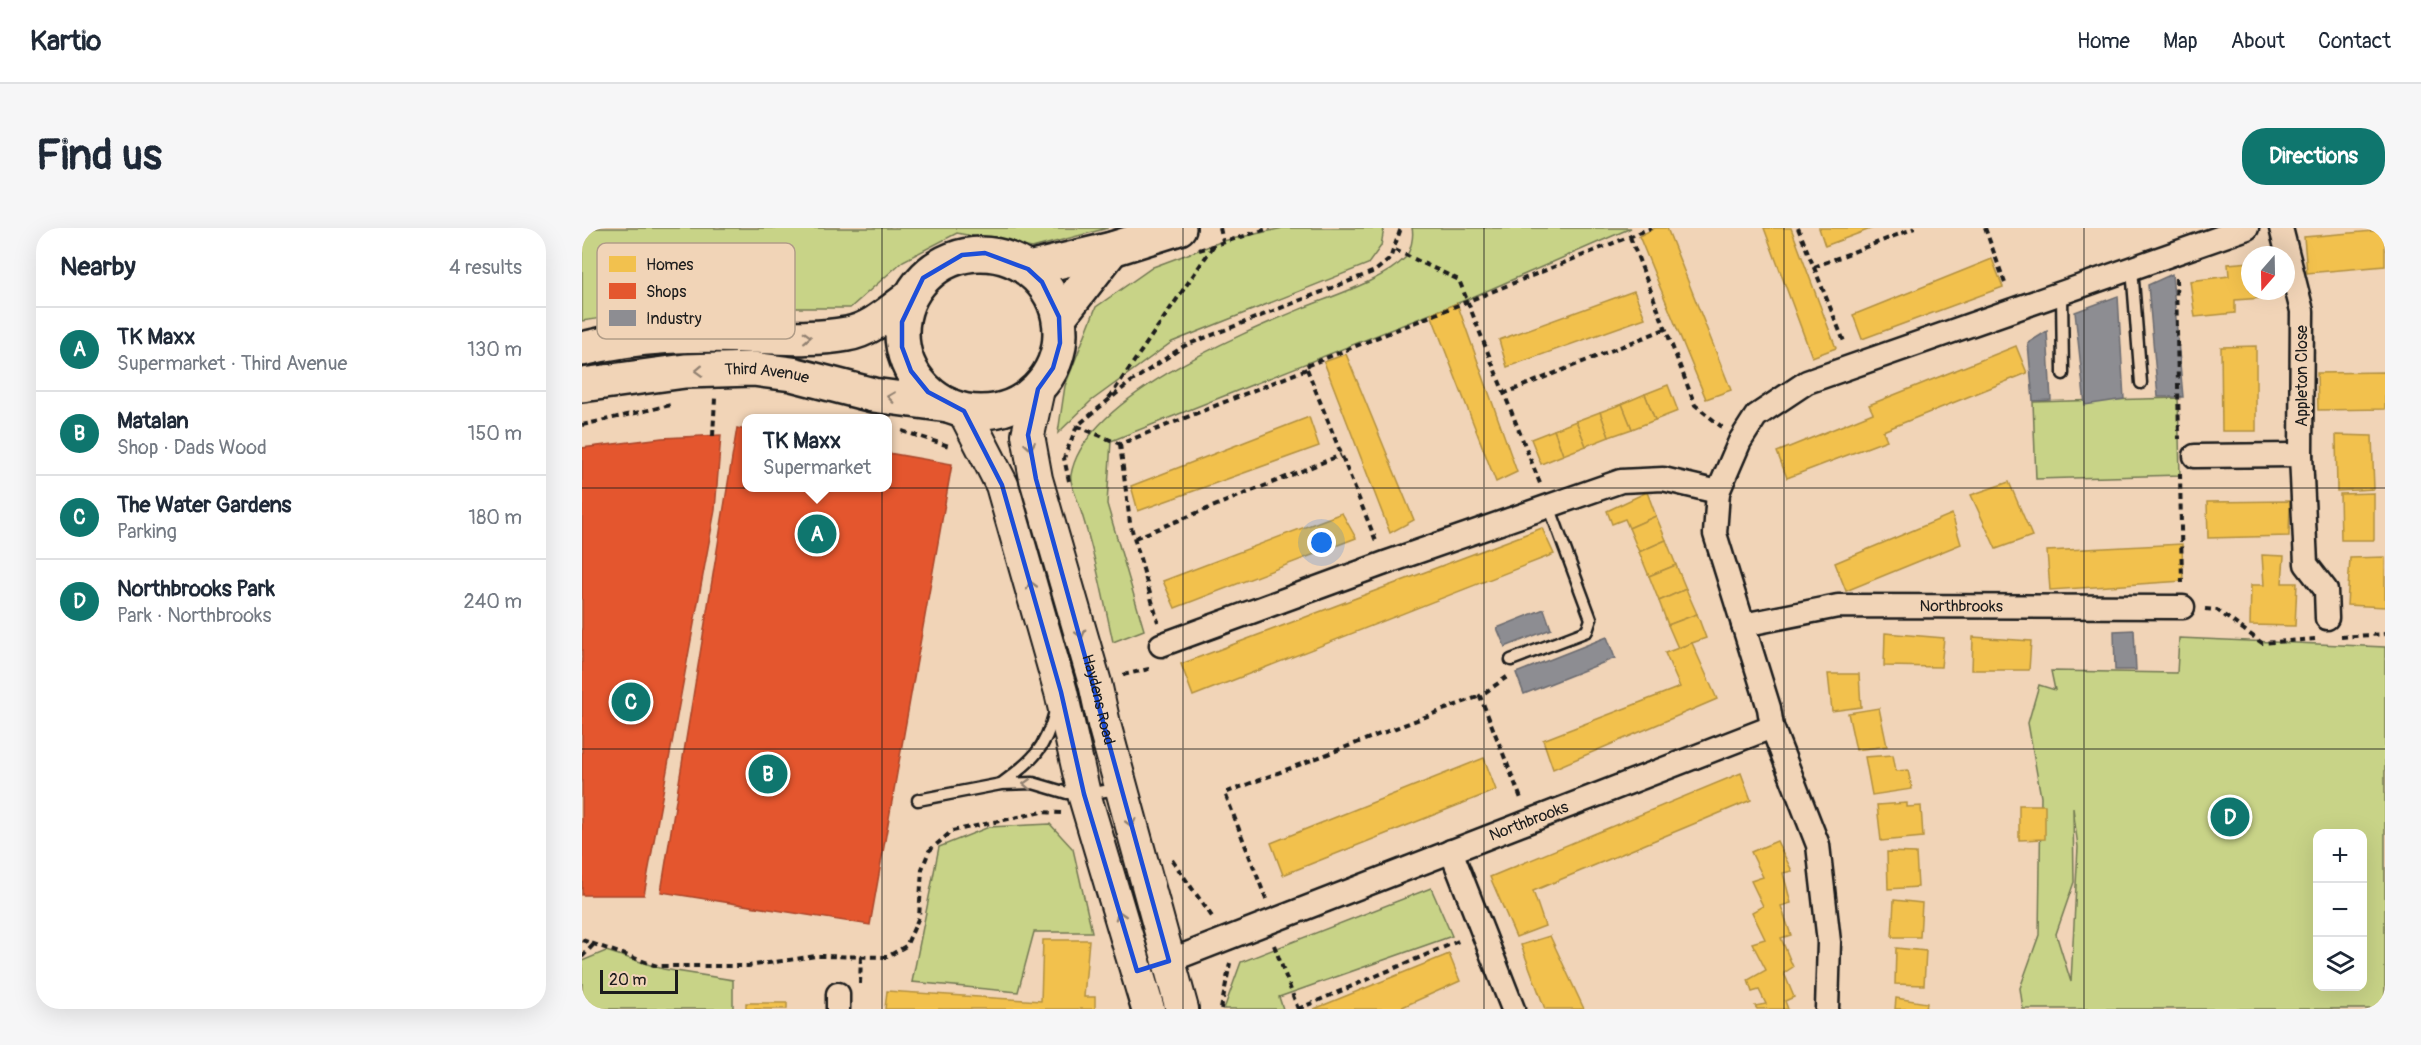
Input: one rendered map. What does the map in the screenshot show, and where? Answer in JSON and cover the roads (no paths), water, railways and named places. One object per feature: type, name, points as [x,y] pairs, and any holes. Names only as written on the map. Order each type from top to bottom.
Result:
[{"type":"main road","points":[[1028,269],[1112,249],[1186,240]]},
{"type":"main road","points":[[1068,328],[1053,298],[1042,282],[1028,269],[1008,258],[985,253],[962,255],[941,264],[923,278],[910,297],[902,322],[902,347],[911,371],[928,392],[957,408],[998,411],[1020,402],[1050,387],[1060,343],[1112,249]]},
{"type":"main road","points":[[795,337],[849,334],[879,321],[910,297]]},
{"type":"main road","points":[[582,349],[614,341],[635,339]]},
{"type":"main road","name":"Third Avenue","points":[[582,386],[685,371],[753,369],[792,374],[873,395],[957,408]]},
{"type":"street","points":[[1827,1009],[1829,942],[1818,845],[1772,727],[1769,708],[1715,534],[1718,492],[1740,441],[1756,416],[1798,388],[1853,366],[2247,228]]},
{"type":"street","name":"Appleton Close","points":[[2281,228],[2302,311],[2301,455],[2306,564],[2326,590],[2325,632]]},
{"type":"street","name":"Haydens Road","points":[[1050,387],[1028,435],[1036,478],[1095,683],[1121,788],[1182,1009]]},
{"type":"street","name":"Haydens Road","points":[[957,408],[1002,485],[1061,692],[1078,804],[1137,971],[1148,1009]]},
{"type":"street","points":[[2184,454],[2301,455]]},
{"type":"street","points":[[1161,645],[1385,563],[1621,481],[1663,479],[1718,492]]},
{"type":"street","name":"Northbrooks","points":[[1743,625],[1838,606],[2182,607]]},
{"type":"street","name":"Northbrooks","points":[[1169,961],[1224,940],[1267,915],[1451,851],[1772,727]]},
{"type":"street","points":[[1451,851],[1513,1009]]},
{"type":"street","points":[[1137,971],[1169,961]]},
{"type":"lane","points":[[2132,268],[2141,383]]},
{"type":"lane","points":[[2062,293],[2063,374]]},
{"type":"lane","points":[[1511,660],[1587,631],[1591,619],[1549,506]]},
{"type":"lane","points":[[1001,784],[1033,760],[1050,730],[1061,692]]},
{"type":"lane","points":[[918,800],[1001,784],[1033,783],[1067,793],[1078,804],[1121,788]]},
{"type":"place","name":"TK Maxx","points":[[817,534]]},
{"type":"place","name":"The Water Gardens","points":[[631,702]]},
{"type":"place","name":"Matalan","points":[[768,774]]},
{"type":"place","name":"Northbrooks Park","points":[[2230,817]]}]
